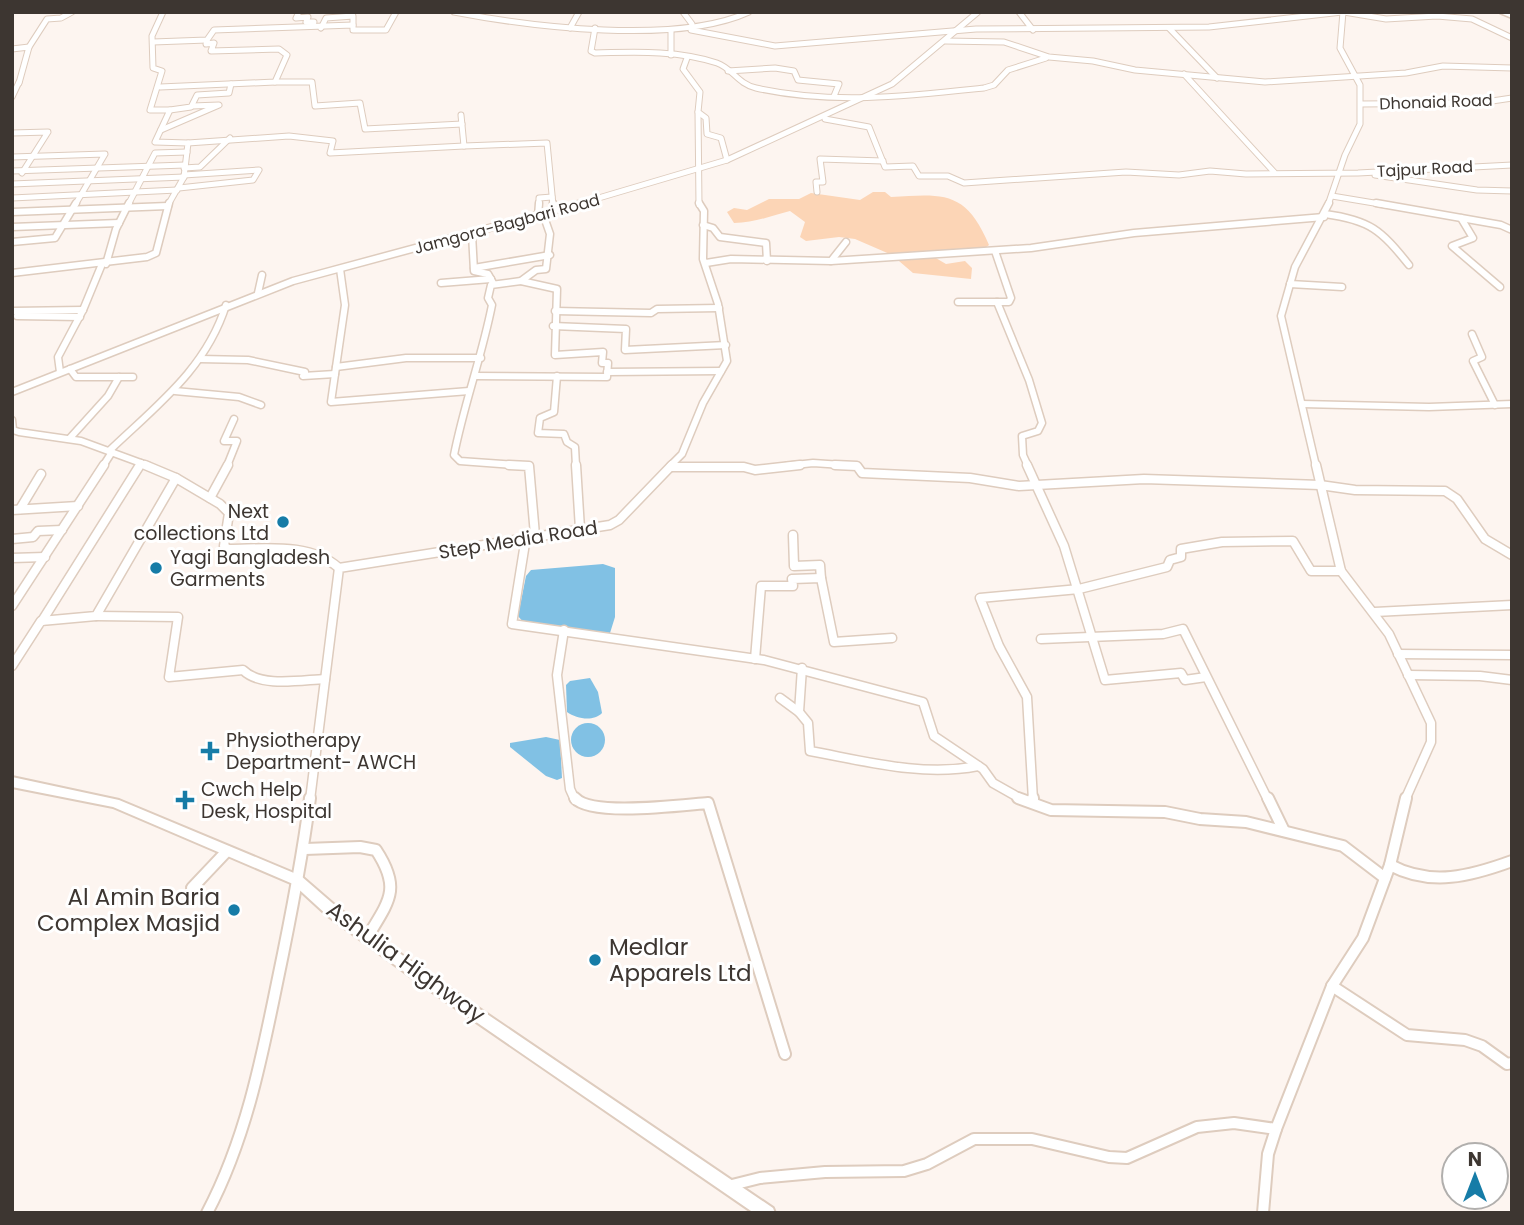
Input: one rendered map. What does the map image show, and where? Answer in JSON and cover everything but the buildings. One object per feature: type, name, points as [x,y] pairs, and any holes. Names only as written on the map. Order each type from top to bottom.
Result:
[{"type":"highway","name":"Ashulia Highway","points":[[12,782],[115,803],[297,880],[333,912],[423,978],[726,1187],[768,1213]]},
{"type":"main road","points":[[1502,12],[1512,16]]},
{"type":"street","points":[[12,97],[29,47],[47,19],[61,18],[72,12]]},
{"type":"street","points":[[160,131],[219,105],[150,110],[160,87],[162,71],[153,68],[152,34],[163,12]]},
{"type":"street","points":[[299,12],[296,18],[308,17],[306,22],[322,25]]},
{"type":"street","points":[[322,25],[326,18],[352,16],[353,30],[386,30],[396,12]]},
{"type":"street","points":[[454,12],[570,28],[671,31],[717,27],[749,12]]},
{"type":"street","points":[[570,28],[579,12]]},
{"type":"street","points":[[683,12],[692,24],[691,30]]},
{"type":"street","name":"Jamgora-Bagbari Road","points":[[12,392],[258,293],[541,215],[727,160],[862,99],[917,66],[978,12]]},
{"type":"street","points":[[1019,12],[1033,30]]},
{"type":"street","points":[[691,30],[775,46],[956,30],[1169,28],[1253,24],[1343,12],[1389,19],[1437,16],[1472,19],[1512,38]]},
{"type":"street","points":[[1263,1213],[1268,1154],[1276,1129],[1332,986],[1363,938],[1390,865],[1404,803],[1431,743],[1431,723],[1398,654],[1375,612],[1341,571],[1282,316],[1295,267],[1325,216],[1338,173],[1360,124],[1360,85],[1339,48],[1343,12]]},
{"type":"street","points":[[207,42],[214,30],[353,25]]},
{"type":"street","points":[[595,28],[591,51],[594,53],[671,55],[716,63],[728,71],[737,83],[756,88],[862,99],[984,88],[994,85],[1008,70],[1049,57]]},
{"type":"street","points":[[1169,28],[1184,47],[1217,78]]},
{"type":"street","points":[[671,31],[671,55]]},
{"type":"street","points":[[945,41],[1004,42],[1049,57],[1265,82],[1406,73],[1448,65],[1512,68]]},
{"type":"street","points":[[153,44],[207,42],[214,43],[211,51],[284,51],[286,60],[275,82]]},
{"type":"street","points":[[12,49],[29,47]]},
{"type":"street","points":[[687,58],[683,69],[700,92],[698,112],[706,118],[707,134],[721,138],[727,160]]},
{"type":"street","points":[[728,71],[775,68],[794,71],[798,80],[838,84],[834,96]]},
{"type":"street","points":[[1184,74],[1274,172]]},
{"type":"street","points":[[160,87],[312,82],[316,106],[360,103],[365,129],[462,124]]},
{"type":"street","points":[[192,106],[197,95],[229,93],[231,84]]},
{"type":"street","name":"Dhonaid Road","points":[[1361,104],[1485,103],[1512,98]]},
{"type":"street","points":[[170,110],[155,142],[188,143],[289,136],[333,141],[330,153],[547,143],[554,211]]},
{"type":"street","name":"Step Media Road","points":[[339,568],[580,529],[619,520],[671,467],[681,454],[703,403],[727,361],[719,308],[703,260],[704,211],[699,207],[699,168],[695,162],[698,112]]},
{"type":"street","points":[[461,115],[464,146]]},
{"type":"street","points":[[817,192],[816,182],[823,182],[820,159],[883,161],[869,127],[822,119]]},
{"type":"street","points":[[12,133],[48,132],[13,185]]},
{"type":"street","points":[[13,185],[142,179],[184,171],[200,167],[230,138]]},
{"type":"street","points":[[12,273],[153,256],[168,206],[184,171],[188,143]]},
{"type":"street","points":[[60,372],[58,357],[104,264],[119,223],[155,153],[187,152]]},
{"type":"street","points":[[12,157],[105,154],[55,238],[12,242]]},
{"type":"street","name":"Tajpur Road","points":[[883,161],[885,167],[914,166],[919,176],[948,176],[964,183],[1126,172],[1179,175],[1210,171],[1358,173],[1512,165]]},
{"type":"street","points":[[12,171],[149,166],[184,171],[260,170],[253,180],[178,189],[12,198]]},
{"type":"street","points":[[1358,173],[1481,190],[1512,191]]},
{"type":"street","points":[[1332,196],[1461,218],[1512,230]]},
{"type":"street","points":[[551,286],[546,270],[550,254],[550,234],[541,215],[539,198],[552,197]]},
{"type":"street","points":[[12,212],[168,206]]},
{"type":"street","points":[[706,263],[722,260],[831,261],[995,251],[1134,233],[1325,216],[1353,218],[1384,234],[1409,265]]},
{"type":"street","points":[[1461,218],[1473,238],[1452,246],[1500,287]]},
{"type":"street","points":[[12,227],[119,223]]},
{"type":"street","points":[[703,225],[713,228],[720,237],[766,243],[767,261]]},
{"type":"street","points":[[472,234],[474,268],[477,272],[488,274],[492,281],[488,298],[492,305],[481,358],[469,391],[456,458],[460,461],[529,466],[532,471],[531,536],[512,624],[755,659],[802,668],[923,702],[934,736],[978,766],[993,783],[1012,796],[1051,810],[1165,812],[1200,819],[1246,822],[1343,846],[1385,878]]},
{"type":"street","points":[[831,261],[846,242]]},
{"type":"street","points":[[958,302],[1009,302],[1011,298],[995,251]]},
{"type":"street","points":[[474,268],[550,254]]},
{"type":"street","points":[[340,269],[344,278],[344,304],[331,402],[469,391]]},
{"type":"street","points":[[521,281],[537,270],[546,270]]},
{"type":"street","points":[[258,293],[262,275]]},
{"type":"street","points":[[442,283],[521,281],[551,286],[556,289],[553,326],[555,355],[603,352],[602,363],[608,363],[607,377],[475,376]]},
{"type":"street","points":[[1290,284],[1342,287]]},
{"type":"street","points":[[997,302],[1001,319],[1032,388],[1042,423],[1038,431],[1022,436],[1021,440],[1034,485],[1064,546],[1105,680],[1144,674],[1181,673],[1185,680],[1206,677]]},
{"type":"street","points":[[12,606],[111,451],[175,391],[213,341],[226,305]]},
{"type":"street","points":[[555,312],[651,313],[657,309],[719,308]]},
{"type":"street","points":[[15,314],[81,314]]},
{"type":"street","points":[[553,326],[626,329],[625,350],[726,345]]},
{"type":"street","points":[[1472,334],[1482,357],[1473,360],[1495,405]]},
{"type":"street","points":[[200,359],[277,364],[304,372],[303,376],[406,358],[481,358]]},
{"type":"street","points":[[70,369],[76,377],[134,377]]},
{"type":"street","points":[[607,372],[721,371]]},
{"type":"street","points":[[557,376],[554,412],[540,418],[538,433],[564,433],[567,442],[575,447],[580,529]]},
{"type":"street","points":[[70,438],[108,397],[119,377]]},
{"type":"street","points":[[175,391],[239,397],[261,405]]},
{"type":"street","points":[[1302,404],[1512,404]]},
{"type":"street","points":[[210,498],[235,452],[232,452],[237,441],[224,442],[234,419]]},
{"type":"street","points":[[12,420],[13,430],[70,438],[111,451],[176,478],[210,498],[229,513],[224,546],[228,549],[306,551],[334,561],[339,568],[305,849],[261,1061],[240,1138],[225,1179],[207,1213]]},
{"type":"street","points":[[12,666],[141,463]]},
{"type":"street","points":[[671,467],[744,467],[755,470],[831,463],[857,466],[862,473],[970,478],[1004,485],[1144,479],[1320,485],[1355,491],[1451,493],[1485,539],[1512,555]]},
{"type":"street","points":[[15,511],[41,474]]},
{"type":"street","points":[[96,616],[176,478]]},
{"type":"street","points":[[15,511],[78,506]]},
{"type":"street","points":[[12,539],[33,537],[38,531],[62,530]]},
{"type":"street","points":[[793,535],[794,566],[820,565],[834,642],[892,638]]},
{"type":"street","points":[[1033,802],[1027,697],[999,646],[980,598],[1079,589],[1167,567],[1170,560],[1181,556],[1181,549],[1190,546],[1237,542],[1293,541],[1311,570],[1341,571]]},
{"type":"street","points":[[12,558],[45,557]]},
{"type":"street","points":[[755,659],[761,586],[793,586],[792,579],[821,579]]},
{"type":"street","points":[[1375,612],[1512,605]]},
{"type":"street","points":[[41,621],[96,616],[178,617],[169,677],[243,670],[248,676],[273,681],[326,679]]},
{"type":"street","points":[[1041,639],[1163,634],[1183,629],[1284,831]]},
{"type":"street","points":[[564,630],[557,675],[570,789],[576,800],[584,805],[643,808],[708,803],[785,1054]]},
{"type":"street","points":[[1398,654],[1512,655]]},
{"type":"street","points":[[799,712],[802,668]]},
{"type":"street","points":[[1408,675],[1480,676],[1512,680]]},
{"type":"street","points":[[780,698],[799,712],[807,723],[810,751],[922,769],[967,769],[978,766]]},
{"type":"street","points":[[305,849],[360,847],[376,850],[393,874],[394,884],[390,897],[368,936]]},
{"type":"street","points":[[192,888],[227,851]]},
{"type":"street","points":[[1390,865],[1403,874],[1438,879],[1479,873],[1512,861]]},
{"type":"street","points":[[1332,986],[1407,1035],[1453,1037],[1482,1046],[1510,1066]]},
{"type":"street","points":[[726,1187],[760,1178],[904,1171],[927,1164],[974,1139],[1032,1139],[1109,1157],[1127,1158],[1198,1127],[1234,1123],[1276,1129]]},
{"type":"shaded area","points":[[873,192],[885,192],[891,197],[939,196],[962,205],[980,227],[989,245],[983,250],[929,254],[946,264],[965,261],[972,268],[971,279],[913,273],[892,255],[855,239],[839,237],[806,241],[800,237],[805,222],[790,211],[741,223],[734,223],[727,212],[734,208],[747,210],[769,199],[799,199],[811,193],[860,200]]},
{"type":"water","points":[[603,564],[615,568],[615,617],[610,633],[524,623],[518,616],[526,576],[531,570]]},
{"type":"water","points":[[590,678],[598,692],[602,713],[590,718],[580,718],[567,712],[566,685],[570,681]]},
{"type":"water","points":[[588,723],[600,728],[605,740],[600,752],[588,757],[576,752],[571,740],[576,728]]},
{"type":"water","points":[[546,737],[560,740],[562,778],[557,780],[546,776],[510,747],[510,743]]},
{"type":"place","name":"Next collections Ltd","points":[[283,522]]},
{"type":"place","name":"Yagi Bangladesh Garments","points":[[156,568]]},
{"type":"place","name":"Physiotherapy Department- AWCH","points":[[210,751]]},
{"type":"place","name":"Cwch Help Desk, Hospital","points":[[185,800]]},
{"type":"place","name":"Al Amin Baria Complex Masjid","points":[[234,910]]},
{"type":"place","name":"Medlar Apparels Ltd","points":[[595,960]]}]
